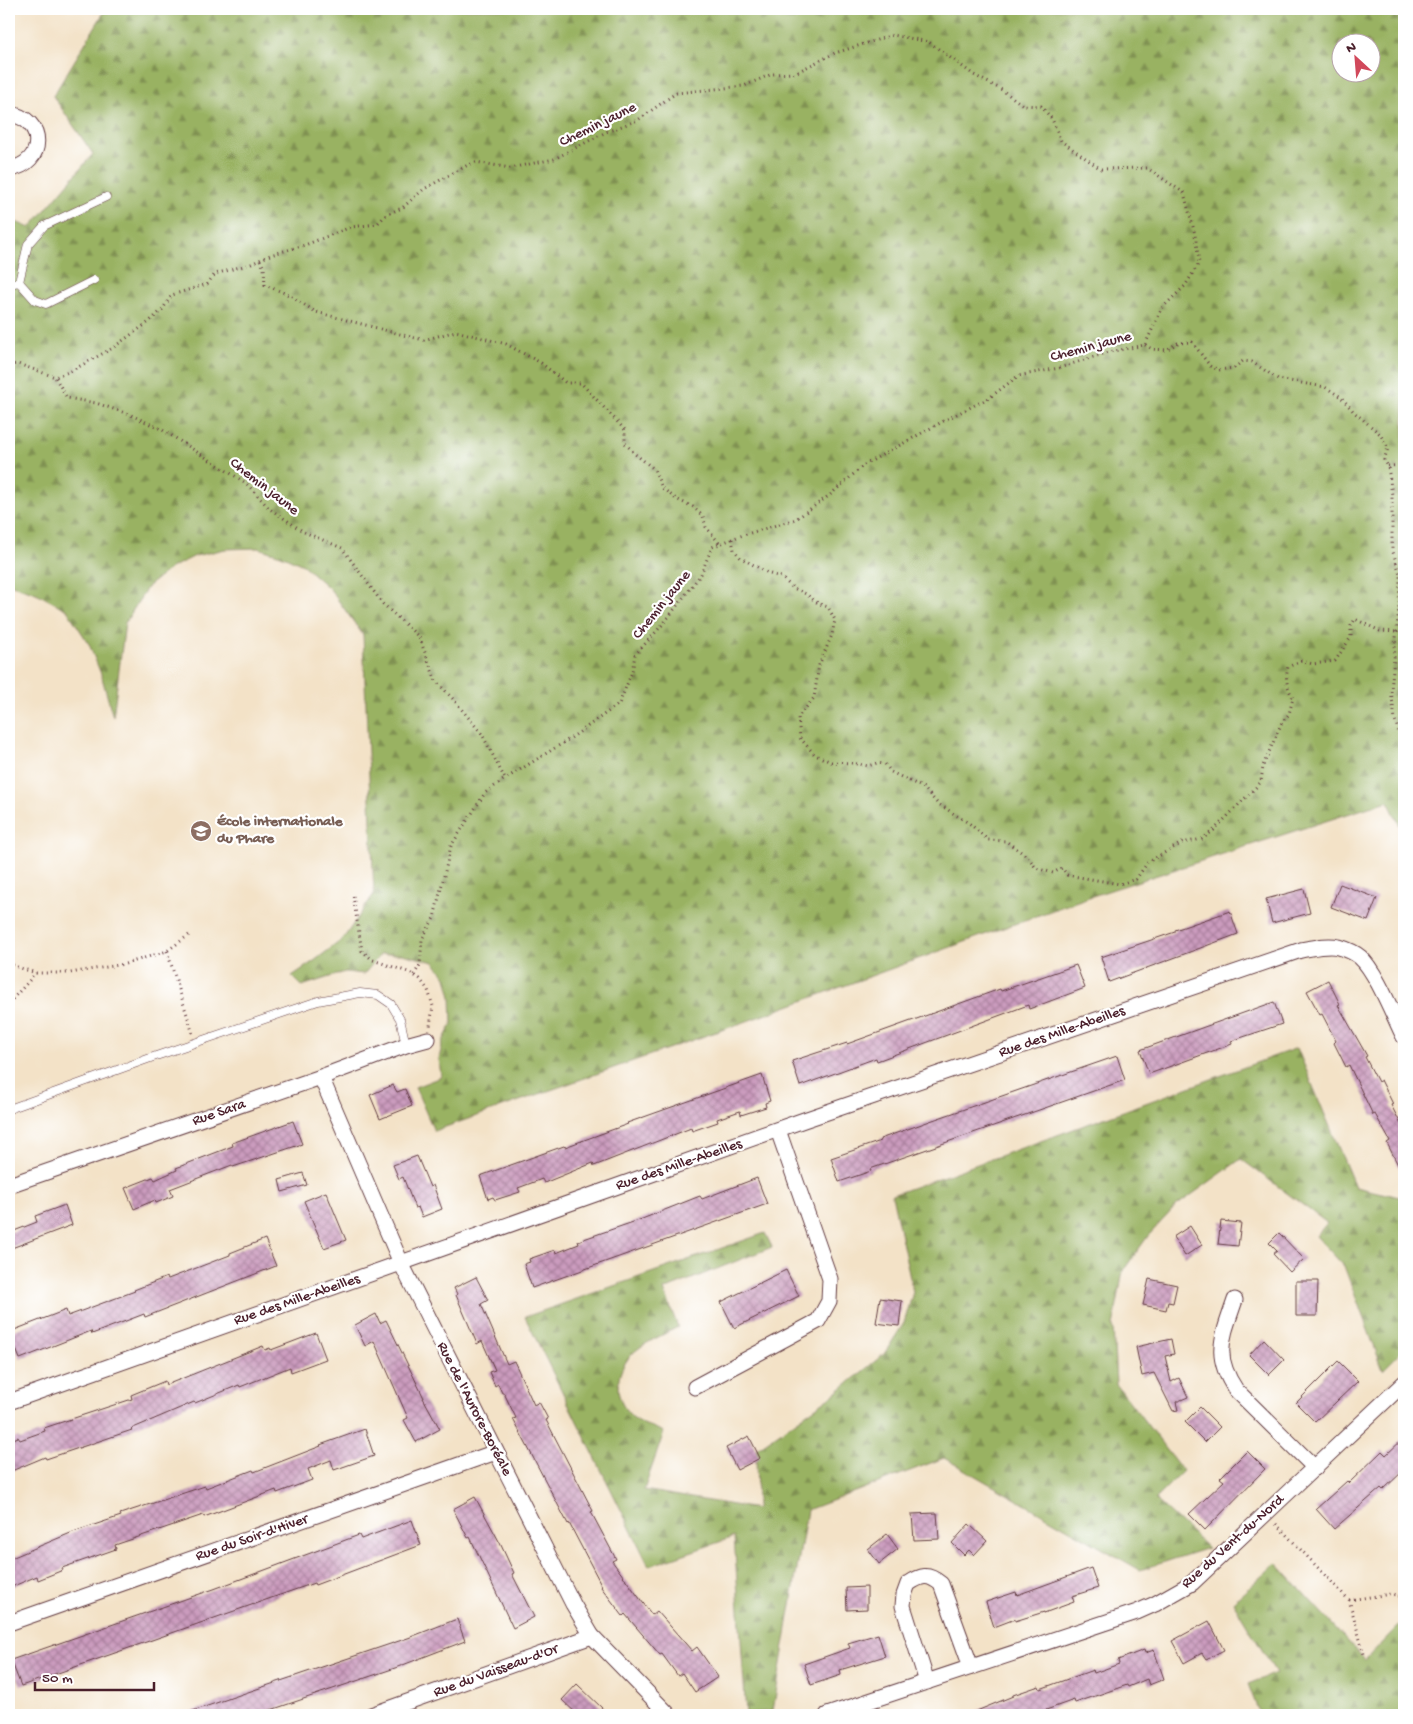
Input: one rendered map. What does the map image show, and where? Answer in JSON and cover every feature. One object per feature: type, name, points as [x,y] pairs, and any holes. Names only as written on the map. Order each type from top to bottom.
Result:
[{"type":"street","points":[[9,114],[19,115],[30,123],[36,134],[37,148],[30,160],[19,168],[9,169]]},
{"type":"street","name":"Rue des Mille-Abeilles","points":[[9,1402],[778,1130],[1301,950],[1318,946],[1337,946],[1353,952],[1361,958],[1372,972],[1404,1037]]},
{"type":"street","name":"Rue Sara","points":[[9,1185],[321,1077],[406,1045],[428,1039]]},
{"type":"street","name":"Rue de l'Aurore-Boréale","points":[[321,1077],[401,1263],[573,1604],[592,1636],[669,1715]]},
{"type":"street","points":[[695,1387],[818,1321],[829,1300],[830,1279],[778,1130]]},
{"type":"street","points":[[1235,1300],[1221,1350],[1223,1364],[1229,1379],[1236,1390],[1315,1468]]},
{"type":"street","name":"Rue du Vent-du-Nord","points":[[827,1715],[1137,1612],[1192,1583],[1404,1383]]},
{"type":"street","name":"Rue du Soir-d'Hiver","points":[[9,1623],[496,1452]]},
{"type":"street","points":[[927,1682],[903,1606],[904,1594],[908,1584],[924,1575],[933,1577],[941,1584],[971,1667]]},
{"type":"street","name":"Rue du Vaisseau-d'Or","points":[[370,1715],[592,1636]]},
{"type":"lane","points":[[19,282],[28,244],[44,226],[106,197]]},
{"type":"lane","points":[[19,282],[35,300],[46,304],[94,280]]},
{"type":"lane","points":[[9,284],[19,282]]},
{"type":"lane","points":[[9,1109],[318,1000],[360,993],[378,995],[391,1004],[400,1018],[406,1045]]},
{"type":"path","name":"Chemin jaune","points":[[894,35],[929,42],[974,75],[1002,90],[1023,105],[1041,106],[1052,118],[1061,141],[1101,169],[1147,168],[1184,193],[1195,234],[1199,263],[1185,286],[1162,308],[1145,345],[1109,352],[1059,368],[1018,376],[989,398],[864,465],[830,496],[796,520],[712,547],[701,574],[664,623],[635,655],[632,672],[619,704],[571,738],[505,779],[482,734],[436,681],[419,637],[384,604],[342,548],[304,532],[270,509],[246,483],[161,429],[131,415],[96,403],[67,398],[54,377],[71,371],[111,349],[149,322],[162,310],[172,295],[207,284],[215,274],[260,260],[270,255],[305,246],[350,227],[377,224],[387,214],[402,208],[424,189],[476,162],[510,168],[554,159],[606,132],[638,120],[676,93],[744,86],[772,74],[795,73],[835,53],[894,35]]},
{"type":"path","points":[[260,260],[264,268],[265,285],[287,294],[316,312],[424,340],[456,331],[470,334],[506,344],[524,353],[542,363],[566,383],[581,383],[624,430],[625,443],[635,454],[654,469],[662,488],[676,499],[693,507],[703,516],[706,527],[720,544]]},
{"type":"path","points":[[1145,345],[1166,350],[1178,343],[1192,342],[1210,366],[1219,370],[1234,368],[1243,361],[1252,362],[1278,379],[1325,387],[1341,398],[1380,434],[1388,448],[1384,460],[1388,466],[1392,494],[1392,549],[1400,574],[1391,691],[1395,719],[1404,752]]},
{"type":"path","points":[[9,365],[18,364],[54,377]]},
{"type":"path","points":[[1388,466],[1404,465]]},
{"type":"path","points":[[732,539],[734,550],[741,558],[770,574],[781,577],[793,588],[806,594],[819,604],[828,607],[835,620],[832,635],[819,666],[814,698],[798,717],[800,738],[815,755],[831,762],[868,766],[877,763],[885,764],[892,772],[924,788],[937,802],[970,824],[988,840],[1006,841],[1028,857],[1036,868],[1053,873],[1062,868],[1067,875],[1107,883],[1120,884],[1136,879],[1148,862],[1165,851],[1182,843],[1202,840],[1261,782],[1263,766],[1282,722],[1289,714],[1293,698],[1285,678],[1288,668],[1301,661],[1312,664],[1335,661],[1351,637],[1351,626],[1355,619],[1380,631],[1397,632],[1404,626]]},
{"type":"path","points":[[414,975],[420,964],[422,939],[434,918],[451,846],[484,793],[505,779]]},
{"type":"path","points":[[353,896],[362,951],[373,960],[414,975],[420,979],[428,990],[433,1006],[428,1039]]},
{"type":"path","points":[[9,961],[14,966],[36,973],[70,974],[125,964],[167,951],[189,935]]},
{"type":"path","points":[[167,951],[195,1042]]},
{"type":"path","points":[[9,1003],[36,973]]},
{"type":"path","points":[[1267,1514],[1349,1600],[1364,1654]]},
{"type":"path","points":[[1349,1600],[1392,1594],[1404,1597]]},
{"type":"green space","points":[[106,9],[1404,9],[1404,834],[1388,801],[1086,898],[750,1020],[434,1131],[415,1087],[441,1077],[439,1059],[443,1041],[452,1024],[451,997],[446,977],[434,962],[402,954],[381,954],[364,974],[345,972],[302,986],[292,976],[343,939],[374,894],[363,635],[330,589],[303,565],[281,555],[258,548],[225,549],[195,556],[171,568],[148,586],[125,623],[113,717],[101,674],[89,644],[67,610],[36,593],[9,584],[9,219],[30,228],[93,154],[53,96]]},
{"type":"green space","points":[[1297,1048],[1355,1187],[1404,1198],[1404,1349],[1383,1370],[1344,1266],[1316,1236],[1327,1223],[1241,1159],[1176,1206],[1148,1236],[1123,1271],[1113,1326],[1116,1384],[1183,1471],[1155,1499],[1208,1548],[1140,1570],[944,1458],[807,1510],[773,1711],[746,1714],[734,1537],[649,1566],[525,1317],[765,1233],[772,1247],[664,1290],[678,1327],[647,1343],[631,1355],[621,1371],[618,1389],[623,1405],[628,1413],[639,1422],[664,1432],[644,1490],[757,1509],[756,1449],[836,1393],[884,1354],[904,1323],[913,1292],[892,1195]]},
{"type":"green space","points":[[1276,1563],[1365,1660],[1404,1620],[1404,1715],[1260,1715],[1248,1684],[1276,1673],[1233,1602]]},
{"type":"building","points":[[1340,884],[1377,898],[1368,921],[1331,907]]},
{"type":"building","points":[[1304,889],[1310,913],[1272,923],[1266,899]]},
{"type":"building","points":[[1230,911],[1238,934],[1109,982],[1101,957]]},
{"type":"building","points":[[1076,965],[1085,988],[1029,1009],[1028,1005],[877,1061],[876,1058],[800,1086],[792,1061],[847,1044],[1000,989],[1001,991]]},
{"type":"building","points":[[1328,980],[1340,1004],[1338,1005],[1367,1056],[1365,1057],[1378,1082],[1381,1080],[1404,1130],[1404,1177],[1387,1143],[1390,1141],[1375,1114],[1373,1115],[1349,1065],[1346,1067],[1334,1043],[1336,1041],[1307,991]]},
{"type":"building","points":[[1274,1002],[1282,1024],[1231,1041],[1232,1044],[1149,1074],[1140,1050]]},
{"type":"building","points":[[1117,1056],[1125,1080],[870,1169],[871,1171],[839,1182],[831,1158],[881,1141],[880,1139],[930,1121]]},
{"type":"building","points":[[762,1075],[770,1101],[765,1103],[766,1107],[741,1115],[740,1111],[717,1119],[718,1122],[692,1131],[691,1128],[594,1166],[593,1163],[544,1183],[542,1179],[518,1188],[520,1192],[495,1200],[493,1197],[488,1199],[480,1176]]},
{"type":"building","points":[[393,1085],[397,1092],[405,1089],[412,1106],[380,1119],[370,1095]]},
{"type":"building","points":[[293,1121],[302,1144],[233,1167],[232,1165],[170,1189],[173,1196],[156,1203],[155,1200],[134,1209],[125,1188],[153,1177],[155,1180],[177,1170],[176,1168],[233,1146],[232,1143]]},
{"type":"building","points":[[417,1156],[430,1187],[433,1185],[442,1209],[422,1217],[418,1207],[415,1208],[403,1177],[399,1179],[393,1165]]},
{"type":"building","points":[[303,1173],[307,1185],[282,1192],[279,1180]]},
{"type":"building","points":[[757,1178],[767,1204],[532,1288],[524,1264],[530,1262],[529,1259],[555,1250],[556,1253],[579,1244],[578,1241],[642,1219],[700,1196],[702,1199]]},
{"type":"building","points":[[326,1192],[346,1240],[324,1248],[304,1201]]},
{"type":"building","points":[[65,1205],[72,1225],[9,1249],[9,1233],[37,1222],[35,1216]]},
{"type":"building","points":[[1221,1221],[1241,1223],[1238,1246],[1218,1244]]},
{"type":"building","points":[[1190,1226],[1202,1245],[1185,1256],[1173,1237]]},
{"type":"building","points":[[1279,1233],[1304,1259],[1290,1272],[1273,1254],[1277,1251],[1269,1243]]},
{"type":"building","points":[[265,1239],[276,1266],[145,1317],[144,1314],[92,1334],[91,1331],[20,1359],[9,1332],[66,1310],[68,1316],[167,1277],[168,1279],[230,1255],[230,1253]]},
{"type":"building","points":[[786,1270],[799,1296],[734,1328],[721,1302]]},
{"type":"building","points":[[476,1277],[488,1300],[481,1304],[507,1364],[514,1361],[534,1405],[539,1402],[548,1419],[546,1420],[593,1511],[591,1512],[616,1559],[612,1561],[652,1615],[657,1611],[692,1651],[697,1647],[718,1677],[695,1692],[682,1673],[678,1676],[662,1654],[660,1655],[625,1614],[623,1616],[601,1587],[513,1419],[516,1418],[504,1393],[502,1393],[498,1384],[495,1386],[489,1372],[495,1370],[482,1341],[477,1344],[456,1295],[454,1288]]},
{"type":"building","points":[[1149,1279],[1177,1285],[1173,1303],[1168,1302],[1166,1310],[1143,1305]]},
{"type":"building","points":[[1296,1281],[1318,1281],[1317,1316],[1296,1316]]},
{"type":"building","points":[[880,1298],[902,1301],[899,1326],[876,1323]]},
{"type":"building","points":[[376,1314],[380,1323],[386,1320],[440,1429],[416,1442],[404,1420],[408,1418],[374,1341],[365,1346],[355,1325]]},
{"type":"building","points":[[316,1333],[326,1359],[291,1372],[290,1367],[240,1387],[239,1385],[194,1402],[132,1430],[46,1459],[45,1457],[9,1472],[9,1441],[18,1437],[20,1440],[45,1431],[44,1428],[132,1399],[131,1395],[165,1381],[166,1385],[263,1346],[265,1350],[270,1348],[271,1350]]},
{"type":"building","points":[[1171,1339],[1174,1354],[1165,1356],[1171,1382],[1179,1378],[1188,1397],[1176,1402],[1178,1410],[1173,1411],[1154,1373],[1142,1376],[1136,1347]]},
{"type":"building","points":[[1264,1339],[1284,1360],[1269,1375],[1249,1355]]},
{"type":"building","points":[[1338,1361],[1358,1381],[1315,1422],[1296,1403]]},
{"type":"building","points":[[1200,1407],[1220,1427],[1205,1442],[1185,1422]]},
{"type":"building","points":[[365,1429],[374,1456],[334,1470],[331,1460],[308,1469],[312,1480],[277,1493],[276,1490],[204,1517],[203,1515],[115,1545],[116,1549],[62,1568],[63,1570],[38,1580],[37,1576],[9,1588],[9,1559],[73,1532],[121,1516],[120,1514],[205,1486],[206,1488],[253,1470],[254,1472]]},
{"type":"building","points":[[749,1436],[760,1458],[737,1470],[726,1448]]},
{"type":"building","points":[[1404,1438],[1404,1470],[1383,1490],[1381,1488],[1334,1529],[1316,1509],[1347,1481],[1349,1483],[1382,1451],[1386,1455]]},
{"type":"building","points":[[1247,1451],[1265,1469],[1205,1530],[1189,1514],[1224,1481],[1220,1478]]},
{"type":"building","points":[[475,1497],[500,1543],[514,1573],[512,1574],[534,1617],[513,1628],[470,1537],[468,1538],[453,1509]]},
{"type":"building","points":[[937,1513],[939,1539],[914,1540],[912,1514]]},
{"type":"building","points":[[412,1520],[421,1545],[315,1585],[314,1583],[21,1686],[11,1660],[214,1589],[359,1535],[361,1539]]},
{"type":"building","points":[[969,1524],[987,1541],[974,1555],[969,1550],[964,1555],[952,1543]]},
{"type":"building","points":[[887,1534],[898,1549],[879,1564],[868,1549]]},
{"type":"building","points":[[1091,1568],[1098,1588],[1072,1596],[1074,1602],[1044,1613],[1015,1621],[1015,1619],[994,1627],[986,1602],[1016,1592],[1017,1595]]},
{"type":"building","points":[[867,1587],[867,1609],[847,1610],[846,1588]]},
{"type":"building","points":[[457,1619],[465,1641],[395,1668],[256,1715],[188,1715],[187,1713],[408,1638]]},
{"type":"building","points":[[1209,1621],[1224,1650],[1206,1659],[1202,1653],[1184,1663],[1172,1641]]},
{"type":"building","points":[[878,1634],[885,1656],[840,1670],[841,1675],[811,1685],[804,1664],[850,1648],[848,1643]]},
{"type":"building","points":[[1144,1650],[1145,1653],[1154,1650],[1164,1679],[1149,1685],[1147,1679],[1128,1687],[1127,1685],[1075,1703],[1074,1700],[1032,1715],[967,1715],[1039,1686],[1040,1689],[1093,1670],[1094,1673],[1119,1664],[1118,1660]]},
{"type":"building","points":[[577,1684],[603,1709],[597,1715],[578,1715],[562,1700]]},
{"type":"place","name":"École internationale du Phare","points":[[201,831]]}]
